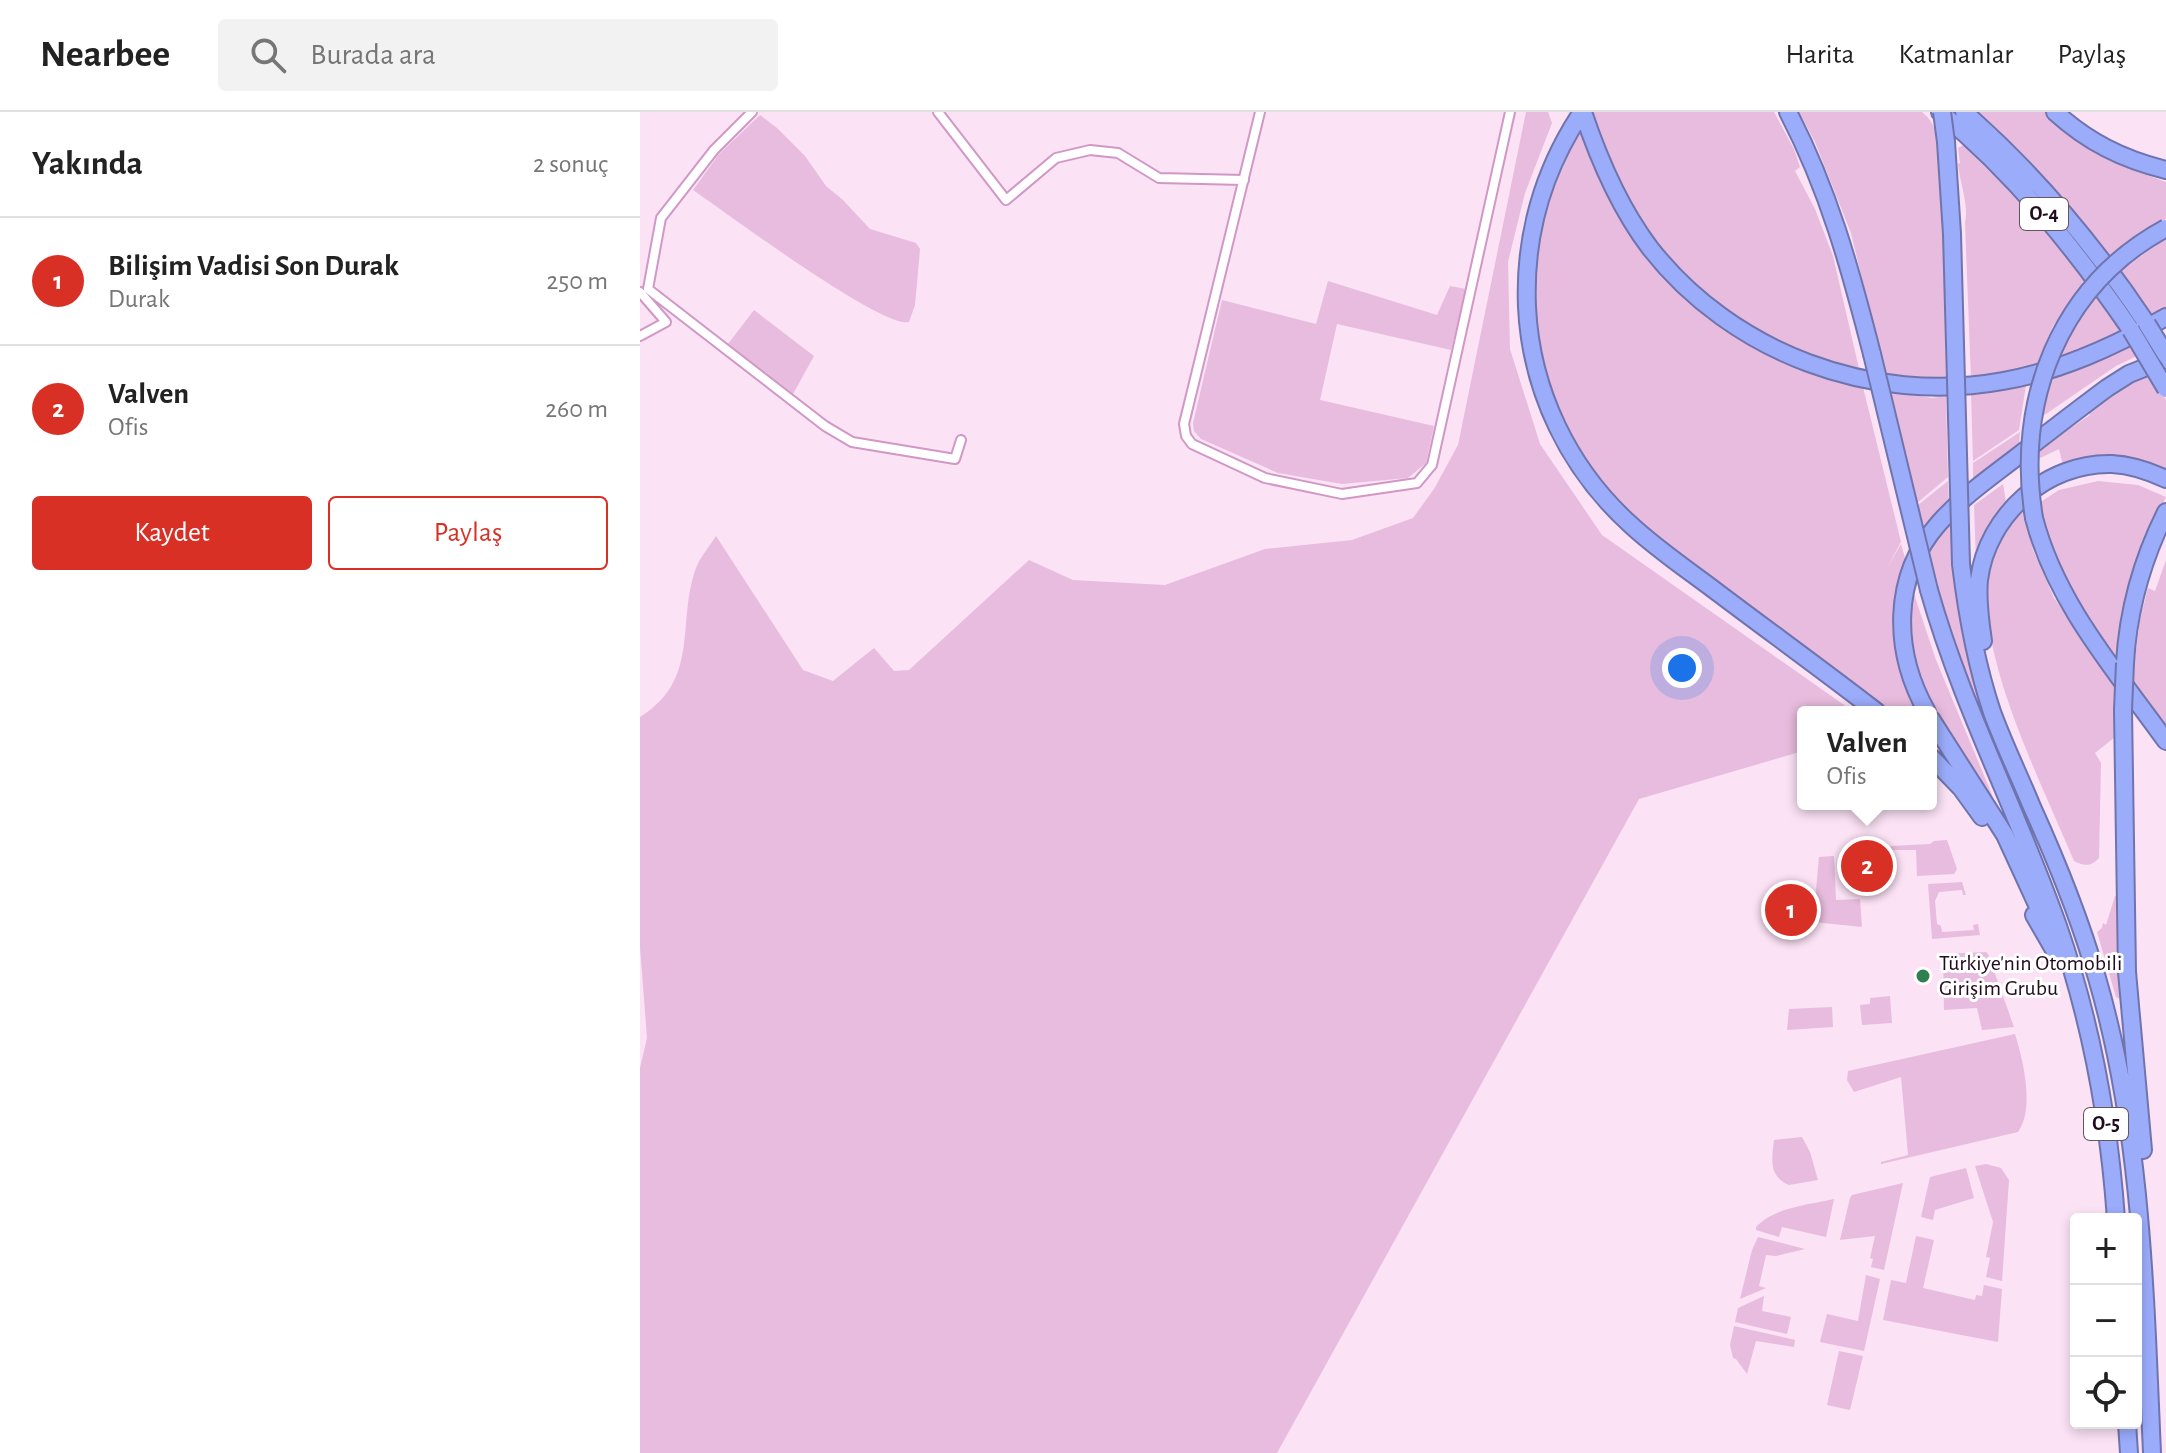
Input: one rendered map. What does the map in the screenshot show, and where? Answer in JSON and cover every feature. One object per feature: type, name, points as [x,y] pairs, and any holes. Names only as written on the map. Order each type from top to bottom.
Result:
[{"type":"highway","points":[[1788,112],[1812,159],[1833,213],[1872,354],[1929,590],[1966,703],[2058,927],[2090,1030]]},
{"type":"highway","points":[[1941,112],[1952,234],[1961,564],[1969,624],[1982,678],[2010,760],[2076,915],[2104,1002],[2125,1101],[2139,1207],[2152,1453]]},
{"type":"highway","name":"O-4","points":[[1941,112],[1987,154],[2049,220],[2102,288],[2166,358]]},
{"type":"highway","name":"O-4","points":[[1964,112],[2055,202],[2114,277],[2166,389]]},
{"type":"highway","points":[[2055,112],[2105,150],[2166,170]]},
{"type":"highway","points":[[2068,112],[2124,152],[2166,170]]},
{"type":"highway","points":[[1579,117],[1551,168],[1540,199],[1529,250],[1527,298],[1533,356],[1547,403],[1566,444],[1596,489],[1617,513],[1653,544],[1869,706]]},
{"type":"highway","points":[[1579,117],[1638,230],[1666,265],[1720,315],[1772,348],[1811,364],[1859,378],[1908,385],[1986,384],[2030,376],[2081,359],[2166,317]]},
{"type":"highway","points":[[2166,228],[2134,248],[2101,278],[2077,307],[2054,348],[2038,390],[2031,425],[2029,472],[2034,518],[2047,561],[2062,593],[2166,741]]},
{"type":"highway","points":[[1924,706],[1908,667],[1901,620],[1908,576],[1916,554],[1929,535],[1966,496],[2107,388],[2137,370],[2166,358]]},
{"type":"highway","points":[[2031,804],[1985,649],[1978,595],[1981,570],[1989,546],[2003,520],[2021,498],[2066,471],[2112,464],[2147,471],[2166,479]]},
{"type":"highway","points":[[2139,1207],[2144,1165],[2127,972],[2123,710],[2125,663],[2134,599],[2165,514]]},
{"type":"highway","points":[[1937,728],[2005,835],[2030,885],[2074,1002],[2090,1030]]},
{"type":"highway","points":[[1937,763],[1968,797],[1997,839],[2039,926],[2057,955]]},
{"type":"highway","name":"O-5","points":[[2090,1030],[2106,1120],[2115,1213]]},
{"type":"highway","points":[[2127,1429],[2129,1453]]},
{"type":"street","points":[[644,290],[661,218],[714,150],[752,112]]},
{"type":"street","points":[[938,112],[1006,200],[1056,158],[1090,150],[1118,153],[1159,178],[1244,180]]},
{"type":"street","points":[[1260,112],[1184,424],[1186,436],[1192,444],[1265,478],[1342,494],[1417,483],[1432,465],[1510,112]]},
{"type":"street","points":[[640,282],[666,322],[640,336]]},
{"type":"street","points":[[644,290],[825,426],[852,442],[955,459],[961,440]]},
{"type":"shaded area","points":[[1526,112],[1548,112],[1552,123],[1525,193],[1508,262],[1510,349],[1540,444],[1602,535],[1845,706],[1797,706],[1797,753],[1639,799],[1277,1453],[640,1453],[640,1068],[647,1038],[640,947],[640,717],[659,702],[672,685],[683,649],[690,589],[696,568],[716,536],[803,670],[833,681],[874,648],[894,671],[909,670],[1029,560],[1073,580],[1165,585],[1265,549],[1352,540],[1413,518],[1434,489],[1458,445]]},
{"type":"shaded area","points":[[1592,112],[1774,112],[1794,149],[1800,167],[1795,171],[1815,209],[1833,256],[1860,373],[1775,343],[1697,291],[1659,249],[1631,207],[1606,156]]},
{"type":"shaded area","points":[[1799,112],[1922,112],[1932,124],[1937,137],[1940,168],[1943,168],[1946,381],[1886,378],[1851,233],[1815,142]]},
{"type":"shaded area","points":[[1977,112],[2045,112],[2086,145],[2122,166],[2166,182],[2166,219],[2109,258],[2056,192]]},
{"type":"shaded area","points":[[760,115],[805,156],[826,186],[870,229],[916,243],[920,249],[915,305],[909,322],[893,319],[837,289],[693,190],[719,154]]},
{"type":"shaded area","points":[[1579,129],[1601,180],[1695,304],[1736,335],[1773,356],[1804,371],[1863,387],[1901,542],[1886,570],[1901,544],[1908,568],[1896,609],[1894,634],[1897,660],[1915,706],[1881,706],[1674,552],[1613,498],[1579,452],[1562,421],[1550,388],[1536,318],[1538,247],[1550,186]]},
{"type":"shaded area","points":[[1963,145],[2024,205],[2088,278],[2053,326],[2035,368],[1971,379],[1966,209],[1958,164],[1958,148]]},
{"type":"shaded area","points":[[2166,238],[2166,311],[2152,318],[2119,272]]},
{"type":"shaded area","points":[[1328,281],[1437,315],[1450,286],[1466,289],[1451,350],[1337,324],[1320,400],[1434,426],[1426,463],[1408,478],[1342,484],[1278,473],[1201,439],[1194,431],[1193,423],[1222,300],[1316,324]]},
{"type":"shaded area","points":[[2097,293],[2124,333],[2056,363],[2076,321]]},
{"type":"shaded area","points":[[754,310],[814,356],[793,394],[728,344]]},
{"type":"shaded area","points":[[2131,345],[2139,355],[2116,366],[2040,418],[2050,378],[2078,370]]},
{"type":"shaded area","points":[[2147,371],[2166,400],[2166,469],[2128,456],[2127,459],[2063,465],[2059,449],[2036,460],[2035,452],[2090,415],[2111,394]]},
{"type":"shaded area","points":[[2026,385],[2019,430],[1973,461],[1971,393]]},
{"type":"shaded area","points":[[1890,392],[1932,398],[1946,396],[1948,477],[1917,503]]},
{"type":"shaded area","points":[[2020,432],[2019,445],[1973,481],[1973,463]]},
{"type":"shaded area","points":[[1948,481],[1949,500],[1923,530],[1918,505]]},
{"type":"shaded area","points":[[2098,481],[2138,485],[2166,497],[2156,517],[2119,642],[2117,659],[2091,623],[2059,565],[2039,503],[2059,490]]},
{"type":"shaded area","points":[[2003,484],[2006,502],[1976,561],[1974,505]]},
{"type":"shaded area","points":[[2024,511],[2033,550],[2054,598],[2116,685],[2115,737],[2095,753],[2101,763],[2099,858],[2090,864],[2074,861],[2019,732],[1996,662],[1987,599],[1989,575],[1996,551],[2008,529]]},
{"type":"shaded area","points":[[1950,522],[1961,629],[1990,740],[1950,630],[1928,552]]},
{"type":"shaded area","points":[[2166,560],[2166,727],[2132,681],[2140,620],[2148,588],[2155,591]]},
{"type":"shaded area","points":[[1913,591],[1936,660],[1993,797],[1980,782],[1928,695],[1914,658],[1910,615]]},
{"type":"shaded area","points":[[1947,840],[1957,869],[1954,874],[1917,876],[1916,850],[1891,850],[1891,846]]},
{"type":"shaded area","points":[[1834,856],[1836,900],[1860,899],[1862,927],[1813,922],[1819,857]]},
{"type":"shaded area","points":[[1962,882],[1966,895],[1962,890],[1939,892],[1935,901],[1937,924],[1942,932],[1974,930],[1973,925],[1978,924],[1980,935],[1932,939],[1928,884]]},
{"type":"shaded area","points":[[2115,896],[2120,999],[2116,997],[2097,932],[2103,923],[2106,925]]},
{"type":"shaded area","points":[[1986,952],[2014,1027],[1982,1030],[1977,1008],[1944,1010],[1943,954]]},
{"type":"shaded area","points":[[1890,996],[1892,1023],[1862,1025],[1860,1005],[1870,1004],[1870,998]]},
{"type":"shaded area","points":[[1832,1007],[1833,1027],[1787,1030],[1789,1009]]},
{"type":"shaded area","points":[[2015,1034],[2027,1097],[2018,1132],[1881,1164],[1908,1155],[1901,1077],[1854,1092],[1847,1080],[1848,1071]]},
{"type":"shaded area","points":[[1802,1137],[1818,1180],[1789,1185],[1774,1172],[1774,1140]]},
{"type":"shaded area","points":[[1986,1164],[2001,1168],[2009,1180],[2002,1281],[1986,1277],[1990,1258],[1986,1257],[1993,1222],[1975,1166]]},
{"type":"shaded area","points":[[1966,1168],[1974,1198],[1935,1210],[1933,1220],[1921,1217],[1930,1177]]},
{"type":"shaded area","points":[[1903,1183],[1884,1270],[1871,1267],[1875,1236],[1840,1240],[1850,1198]]},
{"type":"shaded area","points":[[1834,1199],[1826,1237],[1782,1227],[1779,1237],[1756,1230],[1764,1220],[1782,1211]]},
{"type":"shaded area","points":[[1916,1236],[1934,1240],[1923,1288],[1975,1300],[1976,1295],[1982,1296],[1984,1285],[2002,1289],[1998,1342],[1883,1320],[1891,1280],[1906,1283]]},
{"type":"shaded area","points":[[1758,1237],[1805,1249],[1776,1256],[1766,1255],[1759,1286],[1766,1288],[1740,1299],[1752,1250]]},
{"type":"shaded area","points":[[1866,1275],[1880,1279],[1864,1351],[1820,1342],[1827,1314],[1858,1321]]},
{"type":"shaded area","points":[[1764,1296],[1762,1311],[1791,1317],[1787,1334],[1735,1322],[1738,1308]]},
{"type":"shaded area","points":[[1734,1326],[1795,1340],[1794,1347],[1756,1341],[1747,1374],[1733,1358],[1730,1345]]},
{"type":"shaded area","points":[[1839,1351],[1863,1356],[1850,1410],[1827,1405]]},
{"type":"place","name":"Valven","points":[[1867,866]]},
{"type":"place","name":"Bilişim Vadisi Son Durak","points":[[1791,910]]},
{"type":"place","name":"Türkiye'nin Otomobili Girişim Grubu","points":[[1923,976]]}]
